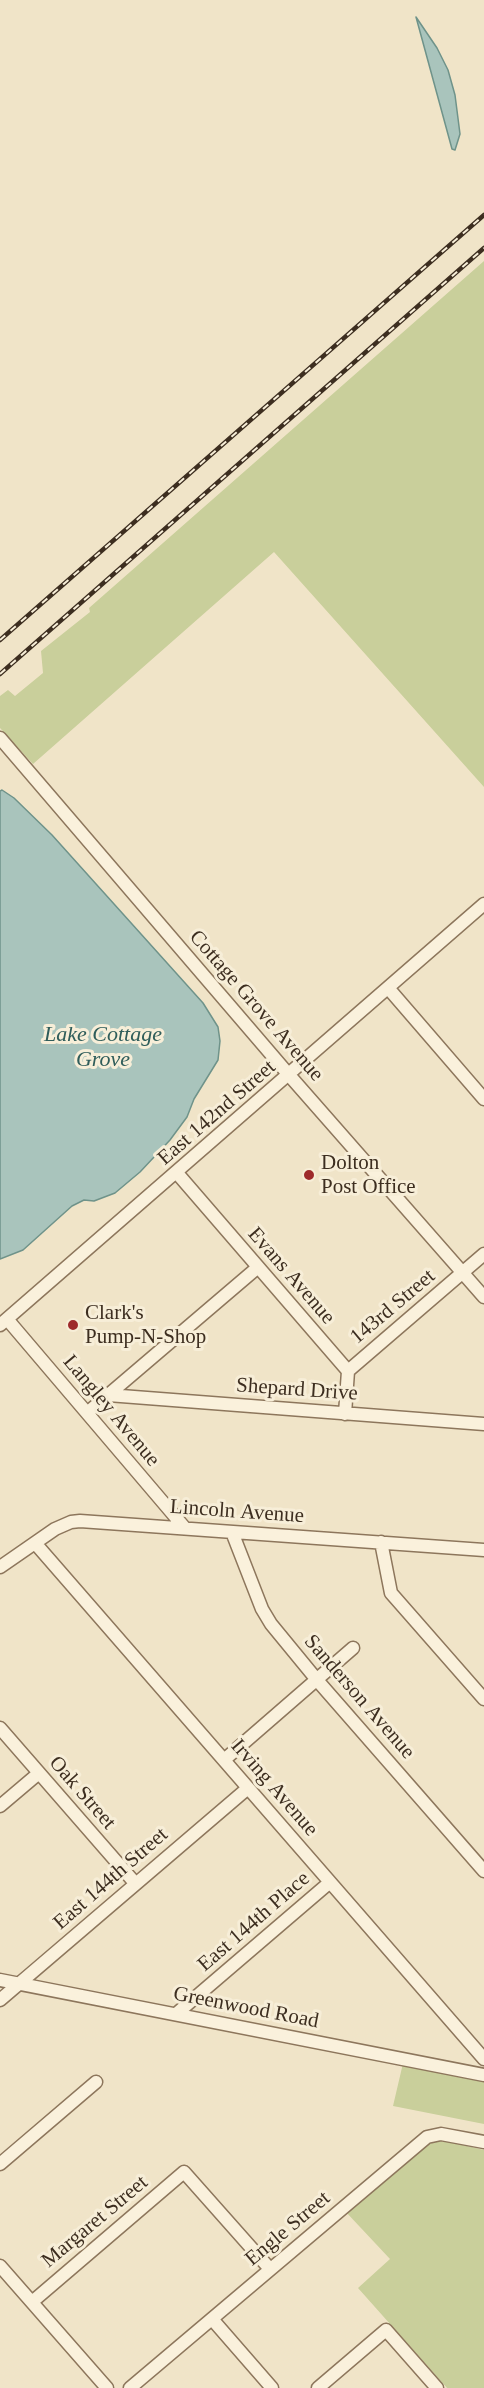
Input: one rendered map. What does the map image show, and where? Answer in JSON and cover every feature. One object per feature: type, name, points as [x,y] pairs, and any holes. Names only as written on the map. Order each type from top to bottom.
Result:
[{"type":"street","name":"Cottage Grove Avenue","points":[[0,738],[484,1296]]},
{"type":"street","name":"East 142nd Street","points":[[4,1322],[483,907]]},
{"type":"street","points":[[388,989],[484,1099]]},
{"type":"street","name":"Evans Avenue","points":[[177,1173],[348,1371]]},
{"type":"street","name":"143rd Street","points":[[348,1371],[484,1254]]},
{"type":"street","points":[[87,1413],[257,1268]]},
{"type":"street","name":"Langley Avenue","points":[[4,1322],[87,1413],[184,1527]]},
{"type":"street","points":[[345,1414],[348,1371]]},
{"type":"street","name":"Shepard Drive","points":[[108,1395],[484,1424]]},
{"type":"street","name":"Lincoln Avenue","points":[[0,1567],[71,1522],[184,1527],[484,1550]]},
{"type":"street","name":"Sanderson Avenue","points":[[232,1532],[262,1609],[271,1624],[484,1871]]},
{"type":"street","points":[[381,1542],[392,1593],[484,1699]]},
{"type":"street","name":"Irving Avenue","points":[[35,1543],[484,2059]]},
{"type":"street","points":[[224,1760],[353,1648]]},
{"type":"street","name":"Oak Street","points":[[0,1728],[135,1883]]},
{"type":"street","points":[[0,1806],[39,1773]]},
{"type":"street","name":"East 144th Street","points":[[0,2000],[248,1788]]},
{"type":"street","name":"East 144th Place","points":[[176,2014],[329,1882]]},
{"type":"street","name":"Greenwood Road","points":[[0,1980],[484,2075]]},
{"type":"street","points":[[0,2164],[96,2082]]},
{"type":"street","name":"Engle Street","points":[[130,2388],[427,2137],[441,2134],[484,2142]]},
{"type":"street","name":"Margaret Street","points":[[32,2302],[184,2172],[270,2269]]},
{"type":"street","points":[[0,2266],[107,2388]]},
{"type":"street","points":[[212,2319],[272,2388]]},
{"type":"street","points":[[318,2388],[386,2330],[437,2388]]},
{"type":"green space","points":[[484,261],[484,787],[274,552],[33,764],[0,728],[0,696],[8,690],[15,696],[43,673],[41,651],[90,612],[89,608]]},
{"type":"green space","points":[[404,2059],[484,2075],[484,2124],[393,2106]]},
{"type":"green space","points":[[446,2141],[484,2150],[484,2388],[447,2388],[358,2288],[390,2259],[345,2211],[426,2145]]},
{"type":"water","points":[[416,17],[437,48],[448,70],[455,95],[460,134],[455,150],[452,149]]},
{"type":"water","name":"Lake Cottage Grove","points":[[0,791],[14,798],[52,835],[203,1003],[218,1027],[220,1041],[218,1060],[194,1099],[187,1117],[170,1140],[140,1172],[115,1193],[94,1201],[84,1200],[72,1206],[23,1250],[0,1259]]},
{"type":"railway","points":[[0,640],[484,215]]},
{"type":"railway","points":[[0,674],[484,248]]},
{"type":"place","name":"Dolton Post Office","points":[[309,1175]]},
{"type":"place","name":"Clark's Pump-N-Shop","points":[[73,1325]]}]
